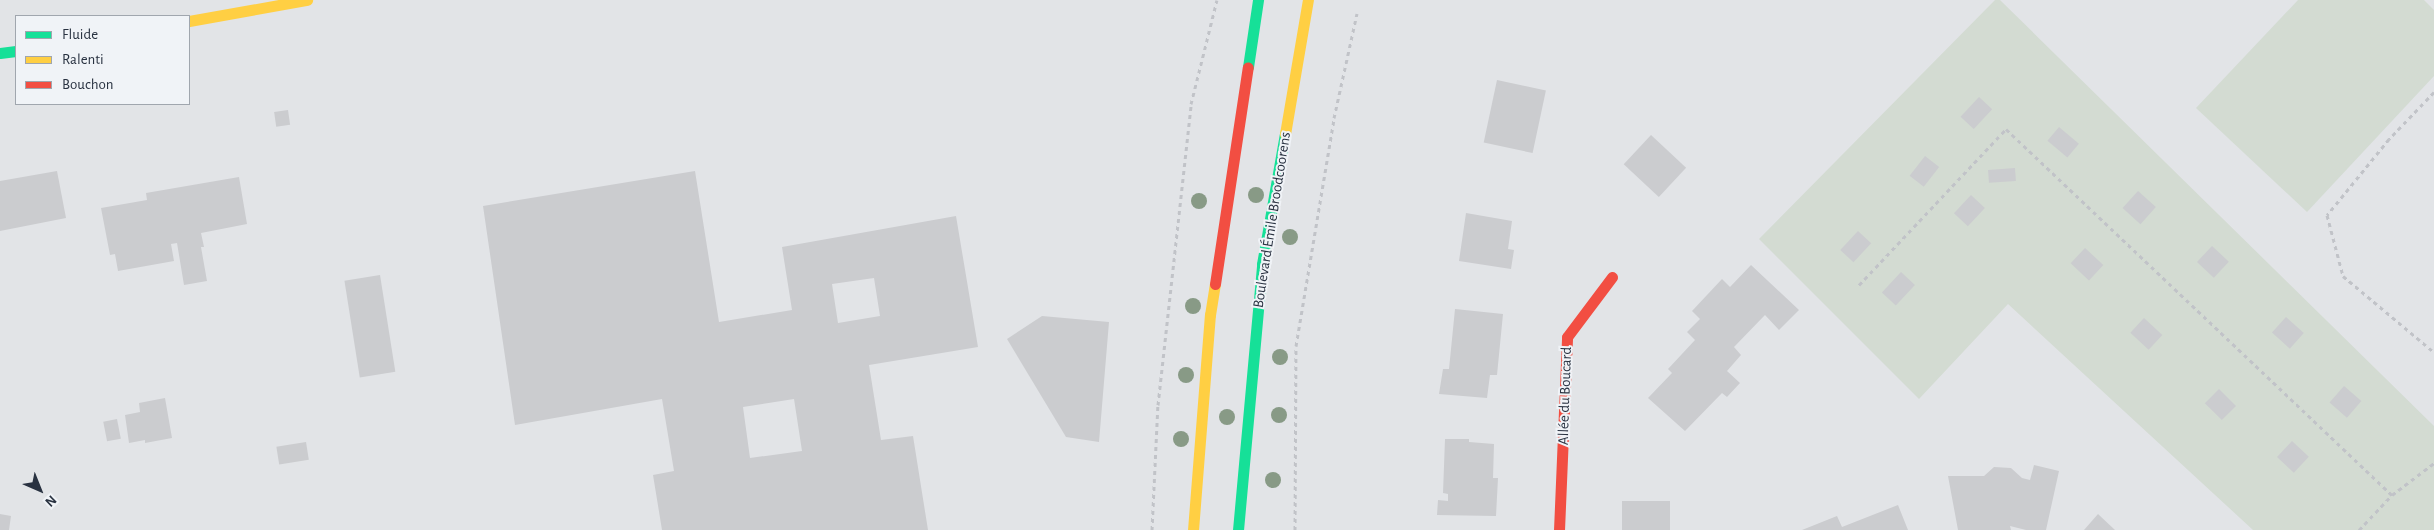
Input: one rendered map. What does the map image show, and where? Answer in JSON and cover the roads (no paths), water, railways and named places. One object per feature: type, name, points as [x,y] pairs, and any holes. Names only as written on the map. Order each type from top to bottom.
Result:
[{"type":"street","points":[[190,21],[307,0]]},
{"type":"street","points":[[1193,530],[1210,315],[1258,0]]},
{"type":"street","name":"Boulevard Émile Broodcoorens","points":[[1238,530],[1262,264],[1308,0]]},
{"type":"street","points":[[0,53],[15,51]]},
{"type":"street","name":"Allée du Boucard","points":[[1559,530],[1567,337],[1612,277]]}]
